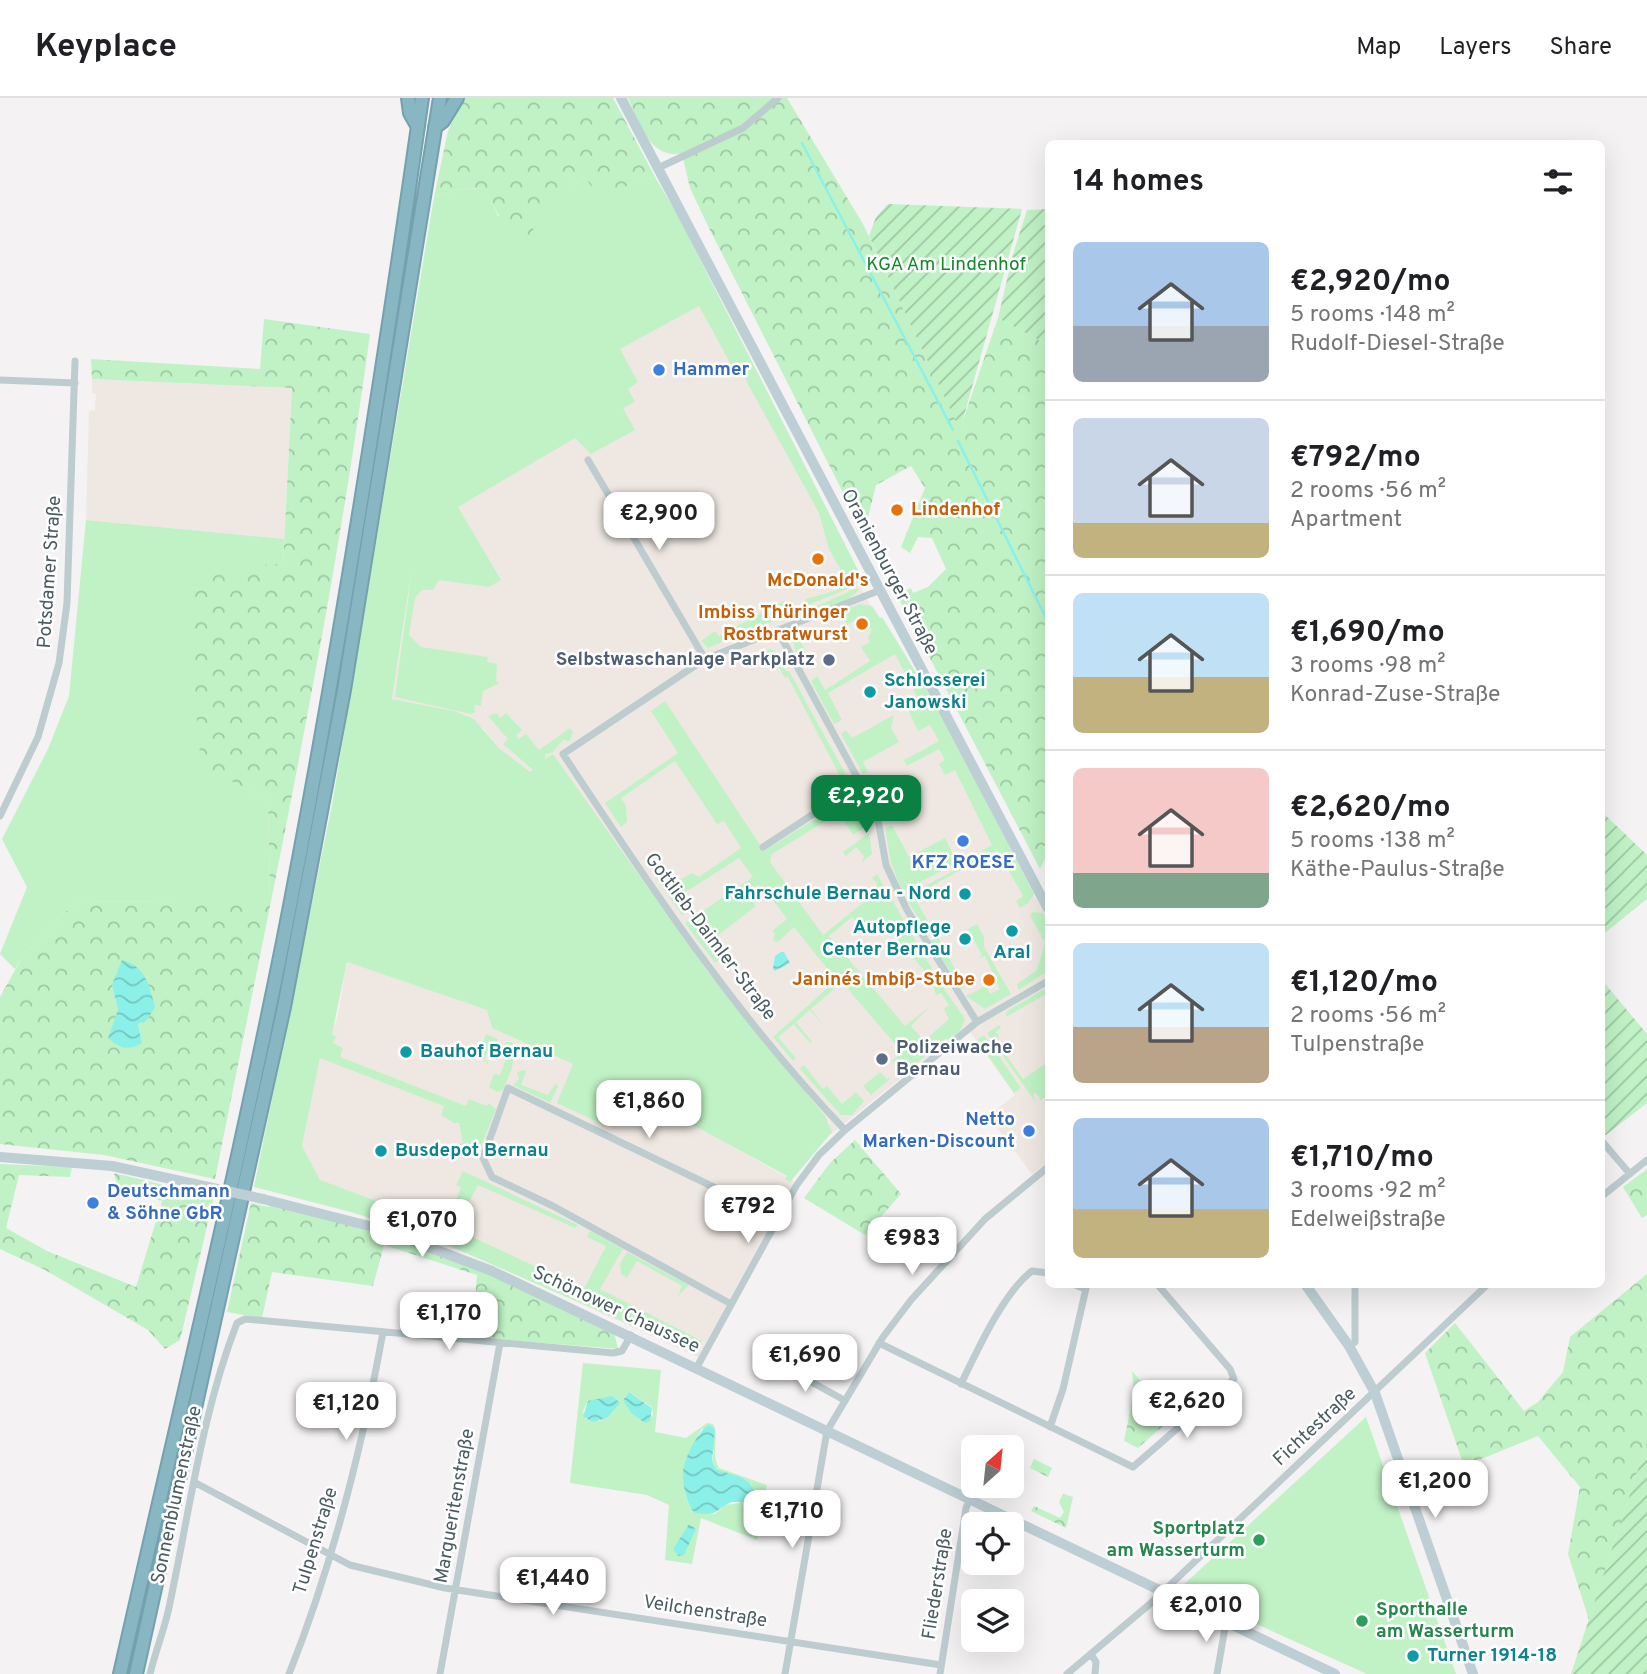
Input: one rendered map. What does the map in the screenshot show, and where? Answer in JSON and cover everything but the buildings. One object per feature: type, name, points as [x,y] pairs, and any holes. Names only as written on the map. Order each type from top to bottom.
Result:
[{"type":"highway","points":[[408,98],[410,113],[418,127]]},
{"type":"highway","points":[[120,1674],[283,943],[347,586],[422,98]]},
{"type":"highway","points":[[136,1674],[284,1007],[344,690],[440,98]]},
{"type":"highway","points":[[435,127],[443,121],[457,98]]},
{"type":"main road","name":"Oranienburger Straße","points":[[621,98],[878,591],[1045,903]]},
{"type":"main road","name":"Schönower Chaussee","points":[[0,1157],[112,1166],[351,1220],[419,1242],[492,1271],[631,1335],[1335,1674]]},
{"type":"main road","points":[[1308,1288],[1349,1346],[1375,1393],[1473,1674]]},
{"type":"street","points":[[658,168],[743,128],[778,98]]},
{"type":"street","name":"Potsdamer Straße","points":[[0,816],[38,737],[59,663],[68,603],[75,361]]},
{"type":"street","points":[[0,380],[75,383]]},
{"type":"street","points":[[588,460],[705,659],[779,633],[878,591]]},
{"type":"street","points":[[779,633],[877,814],[888,872],[925,939],[977,1022]]},
{"type":"street","name":"Gottlieb-Daimler-Straße","points":[[705,659],[563,754],[631,858],[717,978],[845,1130]]},
{"type":"street","points":[[763,847],[816,813],[831,809],[864,790]]},
{"type":"street","points":[[697,1367],[778,1218],[810,1166],[845,1130],[977,1022],[1045,983]]},
{"type":"street","points":[[731,1304],[565,1213],[492,1177],[484,1167],[485,1147],[508,1088],[778,1218]]},
{"type":"street","points":[[1605,1145],[1630,1174]]},
{"type":"street","points":[[1605,1194],[1647,1160]]},
{"type":"street","points":[[785,1674],[827,1431],[879,1343],[911,1300],[963,1241],[999,1206],[1045,1169]]},
{"type":"street","points":[[961,1384],[986,1335],[1022,1281],[1035,1270],[1045,1272]]},
{"type":"street","points":[[1050,1427],[1063,1389],[1086,1288]]},
{"type":"street","points":[[879,1343],[1133,1467],[1234,1380],[1235,1375],[1160,1288]]},
{"type":"street","points":[[1349,1346],[1355,1342],[1356,1335],[1354,1288]]},
{"type":"street","name":"Fichtestraße","points":[[1068,1674],[1162,1591],[1375,1393],[1456,1311],[1483,1288]]},
{"type":"street","name":"Sonnenblumenstraße","points":[[150,1674],[167,1615],[194,1482],[222,1367],[237,1323],[245,1319],[383,1332]]},
{"type":"street","points":[[383,1332],[613,1353],[622,1352],[631,1335]]},
{"type":"street","name":"Tulpenstraße","points":[[289,1674],[331,1556],[373,1389],[383,1332]]},
{"type":"street","name":"Margueritenstraße","points":[[440,1674],[500,1343]]},
{"type":"street","points":[[779,1364],[844,1400]]},
{"type":"street","name":"Veilchenstraße","points":[[194,1482],[256,1513],[331,1556],[385,1575],[941,1665]]},
{"type":"street","name":"Fliederstraße","points":[[940,1674],[966,1508],[970,1499]]},
{"type":"street","points":[[1217,1674],[1226,1622]]},
{"type":"street","points":[[1091,1654],[1096,1662],[1095,1674]]},
{"type":"shaded area","points":[[700,288],[965,781],[1045,914],[1045,1164],[1032,1174],[988,1116],[1015,1095],[966,1026],[830,1135],[830,1123],[826,1117],[707,971],[553,755],[530,773],[499,748],[484,729],[454,711],[392,699],[425,497],[601,339]]},
{"type":"shaded area","points":[[92,379],[292,388],[284,539],[86,520],[89,411],[95,410],[96,394],[92,393]]},
{"type":"shaded area","points":[[347,962],[487,1010],[794,1181],[698,1357],[461,1249],[388,1222],[300,1199],[302,1146],[322,1048],[337,1020]]},
{"type":"green space","points":[[464,98],[613,98],[655,177],[599,195],[584,177],[552,202],[530,237],[521,235],[502,220],[486,189],[462,188],[434,197],[448,131]]},
{"type":"green space","points":[[628,98],[787,98],[863,224],[960,429],[998,318],[1045,343],[1045,858],[1040,869],[897,595],[911,588],[913,593],[928,587],[946,569],[932,538],[918,537],[910,553],[901,547],[925,488],[911,466],[876,485],[864,534],[708,226],[690,188],[682,154],[670,154],[653,145],[641,128]]},
{"type":"green space","points":[[584,177],[600,194],[655,177],[678,216],[860,574],[855,578],[855,586],[803,607],[806,599],[838,590],[844,576],[829,549],[819,513],[743,375],[739,370],[729,373],[734,370],[699,306],[620,349],[638,382],[628,389],[635,402],[623,408],[635,430],[591,454],[575,438],[458,507],[501,580],[489,587],[439,580],[433,590],[422,590],[415,598],[409,635],[421,647],[488,657],[487,662],[497,664],[496,681],[500,683],[483,691],[481,706],[474,705],[475,712],[471,714],[395,697],[412,569],[392,699],[454,711],[474,719],[499,748],[530,772],[533,770],[503,744],[508,739],[488,716],[497,713],[500,718],[506,713],[522,730],[516,735],[518,739],[526,734],[539,750],[570,728],[573,732],[570,741],[563,740],[552,753],[545,754],[545,759],[553,754],[707,971],[826,1117],[832,1132],[790,1182],[785,1179],[787,1176],[626,1089],[606,1126],[557,1103],[573,1064],[492,1028],[487,1010],[347,962],[332,1034],[336,1037],[333,1043],[343,1048],[340,1057],[466,1106],[469,1099],[487,1106],[488,1103],[496,1109],[477,1157],[469,1153],[471,1149],[464,1146],[459,1153],[458,1144],[463,1143],[459,1123],[441,1115],[444,1106],[320,1058],[302,1146],[320,1180],[446,1227],[461,1187],[456,1185],[463,1171],[578,1225],[575,1228],[478,1185],[455,1229],[584,1289],[606,1246],[587,1237],[590,1231],[623,1249],[600,1289],[702,1341],[693,1352],[422,1234],[254,1187],[332,805],[434,197],[462,188],[486,189],[498,216],[540,212],[560,193]]},
{"type":"green space","name":"KGA Am Lindenhof","points":[[888,204],[1022,209],[960,430],[869,236],[876,217]]},
{"type":"green space","points":[[1045,209],[1045,343],[998,318],[1013,254],[1027,210]]},
{"type":"green space","points":[[264,319],[370,334],[319,652],[215,1179],[104,1155],[0,1144],[0,997],[24,954],[75,902],[270,900],[268,800],[201,765],[190,645],[196,568],[283,564],[292,388],[92,379],[91,359],[260,369]],"holes":[[[112,985],[138,1024],[142,1043],[113,1029],[118,1010]]]},
{"type":"green space","points":[[86,520],[284,539],[283,564],[201,764],[268,800],[270,901],[75,902],[24,954],[15,969],[0,954],[27,887],[2,839],[48,749],[69,696]]},
{"type":"green space","points":[[859,589],[855,594],[835,606],[819,611],[806,611]]},
{"type":"green space","points":[[784,601],[791,605],[793,613],[708,648],[701,641],[715,631],[719,636]]},
{"type":"green space","points":[[860,604],[872,606],[880,618],[882,617],[934,702],[1034,894],[1028,903],[1020,908],[1016,901],[1023,896],[997,850],[928,888],[912,893],[930,925],[931,931],[928,933],[906,898],[910,894],[970,862],[969,858],[992,845],[955,770],[945,775],[939,764],[945,760],[939,749],[907,766],[904,760],[939,741],[930,725],[918,731],[907,707],[919,700],[895,654],[828,693],[842,720],[834,724],[811,681],[817,676],[825,690],[870,661],[861,647],[870,642],[868,638],[873,628],[869,629],[863,618],[847,624],[843,617],[833,620],[832,614]]},
{"type":"green space","points":[[824,627],[800,640],[809,659],[803,662],[799,660],[792,639]]},
{"type":"green space","points":[[770,649],[780,656],[786,671],[789,671],[855,791],[840,801],[824,804],[814,798],[842,780],[788,677],[785,678],[772,655],[763,653]]},
{"type":"green space","points":[[665,701],[764,851],[807,824],[858,798],[860,800],[868,825],[853,835],[839,813],[772,854],[770,862],[823,935],[870,897],[868,894],[878,885],[872,878],[877,874],[935,974],[927,974],[881,920],[865,932],[852,917],[829,936],[905,1026],[929,1007],[911,1026],[924,1041],[949,1019],[944,1009],[949,1005],[941,993],[936,995],[933,985],[938,980],[965,1019],[960,1031],[950,1039],[945,1039],[902,1076],[897,1071],[901,1067],[896,1061],[891,1062],[897,1057],[894,1052],[899,1049],[842,982],[811,1009],[826,1029],[810,1010],[796,1022],[812,1042],[810,1043],[794,1024],[778,1037],[796,1058],[793,1061],[773,1037],[833,983],[823,972],[826,967],[794,927],[778,942],[773,941],[775,934],[772,931],[787,919],[767,892],[753,902],[756,906],[716,937],[728,953],[715,963],[685,923],[753,877],[739,858],[681,895],[690,910],[682,915],[652,872],[659,873],[668,887],[692,873],[699,877],[741,848],[724,821],[717,824],[675,761],[621,798],[626,806],[627,822],[621,827],[605,803],[678,753],[651,711]]},
{"type":"green space","points":[[894,715],[891,728],[899,742],[863,762],[868,772],[863,774],[841,734],[846,730],[852,738]]},
{"type":"green space","points":[[885,788],[900,809],[911,803],[909,799],[914,797],[919,805],[902,814],[884,818],[873,795]]},
{"type":"green space","points":[[1605,815],[1647,855],[1647,899],[1605,933]]},
{"type":"green space","points":[[892,825],[909,857],[945,838],[957,863],[902,891],[891,863],[885,828]]},
{"type":"green space","points":[[869,833],[872,854],[862,862],[864,856],[856,847],[846,856],[843,852]]},
{"type":"green space","points":[[1033,912],[1045,916],[1045,943],[1030,915]]},
{"type":"green space","points":[[977,924],[984,937],[984,947],[1011,994],[985,1009],[966,996],[986,986],[990,994],[1000,989],[985,956],[978,958],[982,955],[968,929]]},
{"type":"green space","points":[[938,937],[960,979],[969,984],[962,989],[930,941]]},
{"type":"green space","points":[[1045,943],[1045,973],[1018,990],[1017,984],[1037,970]]},
{"type":"green space","points":[[1605,984],[1647,1034],[1647,1103],[1606,1135]]},
{"type":"green space","points":[[1045,989],[1045,995],[1006,1017],[1007,1011]]},
{"type":"green space","points":[[999,1025],[1001,1028],[996,1032],[999,1037],[995,1040],[1023,1079],[1045,1064],[1045,1097],[1041,1100],[1036,1093],[1033,1094],[1036,1103],[987,1033]]},
{"type":"green space","points":[[486,1034],[498,1039],[497,1042],[492,1041],[484,1060],[489,1062],[487,1064],[479,1055]]},
{"type":"green space","points":[[984,1035],[1021,1088],[1014,1093],[977,1040]]},
{"type":"green space","points":[[511,1042],[515,1047],[512,1068],[503,1090],[497,1092],[489,1087],[494,1074],[500,1075],[510,1048],[504,1045]]},
{"type":"green space","points":[[804,1065],[823,1089],[827,1086],[842,1104],[856,1092],[864,1101],[852,1115],[841,1115],[799,1068]]},
{"type":"green space","points":[[517,1072],[526,1072],[521,1085],[548,1095],[556,1083],[558,1087],[550,1103],[513,1085],[519,1079]]},
{"type":"green space","points":[[880,1072],[887,1079],[892,1077],[871,1095],[863,1086]]},
{"type":"green space","points":[[855,1140],[901,1194],[865,1235],[804,1198],[830,1163]]},
{"type":"green space","points":[[0,1164],[72,1167],[70,1177],[19,1175],[6,1228],[47,1251],[136,1287],[162,1201],[118,1188],[114,1173],[214,1197],[180,1340],[165,1349],[148,1330],[45,1270],[0,1249]]},
{"type":"green space","points":[[1647,1169],[1647,1215],[1642,1218],[1623,1187]]},
{"type":"green space","points":[[251,1203],[269,1207],[269,1204],[389,1236],[490,1275],[614,1332],[618,1349],[472,1337],[477,1275],[384,1245],[373,1286],[272,1272],[262,1318],[227,1312]]},
{"type":"green space","points":[[627,1252],[689,1285],[678,1296],[682,1286],[637,1261],[627,1278],[621,1274],[620,1264]]},
{"type":"green space","points":[[1647,1274],[1647,1442],[1589,1620],[1568,1554],[1580,1487],[1538,1436],[1464,1466],[1425,1353],[1455,1323],[1524,1411],[1538,1402],[1563,1372],[1570,1337]]},
{"type":"green space","points":[[583,1363],[661,1370],[655,1432],[686,1438],[707,1423],[713,1424],[716,1434],[715,1457],[719,1468],[767,1485],[757,1540],[701,1518],[692,1564],[665,1560],[669,1505],[647,1495],[570,1483]],"holes":[[[629,1392],[652,1407],[653,1415],[645,1423],[631,1413],[623,1399]],[[588,1401],[601,1421],[585,1419],[583,1411]],[[702,1428],[714,1452],[712,1461],[716,1469],[752,1485],[739,1503],[725,1505],[715,1514],[695,1513],[685,1493],[685,1470]]]},
{"type":"green space","points":[[1132,1371],[1173,1417],[1138,1448],[1124,1441],[1134,1391]]},
{"type":"green space","points":[[1366,1417],[1456,1674],[1367,1674],[1179,1589]]},
{"type":"green space","points":[[1647,1442],[1647,1674],[1571,1674]]},
{"type":"green space","points":[[1034,1459],[1052,1468],[1048,1477],[1030,1468]]},
{"type":"green space","points":[[1063,1494],[1073,1497],[1066,1528],[1031,1511],[1034,1506],[1060,1518],[1064,1512],[1059,1502]]},
{"type":"water","points":[[784,952],[790,963],[775,971],[775,956]]},
{"type":"water","points":[[122,960],[141,972],[155,1007],[147,1020],[138,1024],[142,1043],[128,1048],[116,1045],[108,1038],[118,1010],[112,985]]},
{"type":"water","points":[[629,1392],[652,1408],[650,1421],[645,1423],[631,1413],[623,1400]]},
{"type":"water","points":[[612,1396],[620,1403],[608,1417],[594,1422],[583,1417],[588,1401]]},
{"type":"water","points":[[709,1425],[715,1429],[712,1461],[716,1469],[743,1479],[754,1491],[744,1502],[732,1502],[713,1513],[703,1514],[695,1513],[690,1505],[684,1488],[683,1472],[692,1446]]},
{"type":"water","points":[[689,1524],[696,1529],[684,1555],[678,1556],[673,1549]]},
{"type":"waterway","points":[[802,143],[953,430]]},
{"type":"waterway","points":[[958,441],[1045,616]]},
{"type":"place","name":"Hammer","points":[[659,370]]},
{"type":"place","name":"Lindenhof","points":[[897,510]]},
{"type":"place","name":"McDonald's","points":[[818,559]]},
{"type":"place","name":"Imbiss Thüringer Rostbratwurst","points":[[862,624]]},
{"type":"place","name":"Selbstwaschanlage Parkplatz","points":[[829,660]]},
{"type":"place","name":"Schlosserei Janowski","points":[[870,692]]},
{"type":"place","name":"KFZ ROESE","points":[[963,841]]},
{"type":"place","name":"Fahrschule Bernau - Nord","points":[[965,894]]},
{"type":"place","name":"Aral","points":[[1012,931]]},
{"type":"place","name":"Autopflege Center Bernau","points":[[965,939]]},
{"type":"place","name":"Janine´s Imbiß-Stube","points":[[989,980]]},
{"type":"place","name":"Bauhof Bernau","points":[[406,1052]]},
{"type":"place","name":"Polizeiwache Bernau","points":[[882,1059]]},
{"type":"place","name":"Netto Marken-Discount","points":[[1029,1131]]},
{"type":"place","name":"Busdepot Bernau","points":[[381,1151]]},
{"type":"place","name":"Deutschmann & Söhne GbR","points":[[93,1203]]},
{"type":"place","name":"Sportplatz am Wasserturm","points":[[1259,1540]]},
{"type":"place","name":"Sporthalle am Wasserturm","points":[[1362,1621]]},
{"type":"place","name":"Turner 1914-18","points":[[1413,1656]]}]
